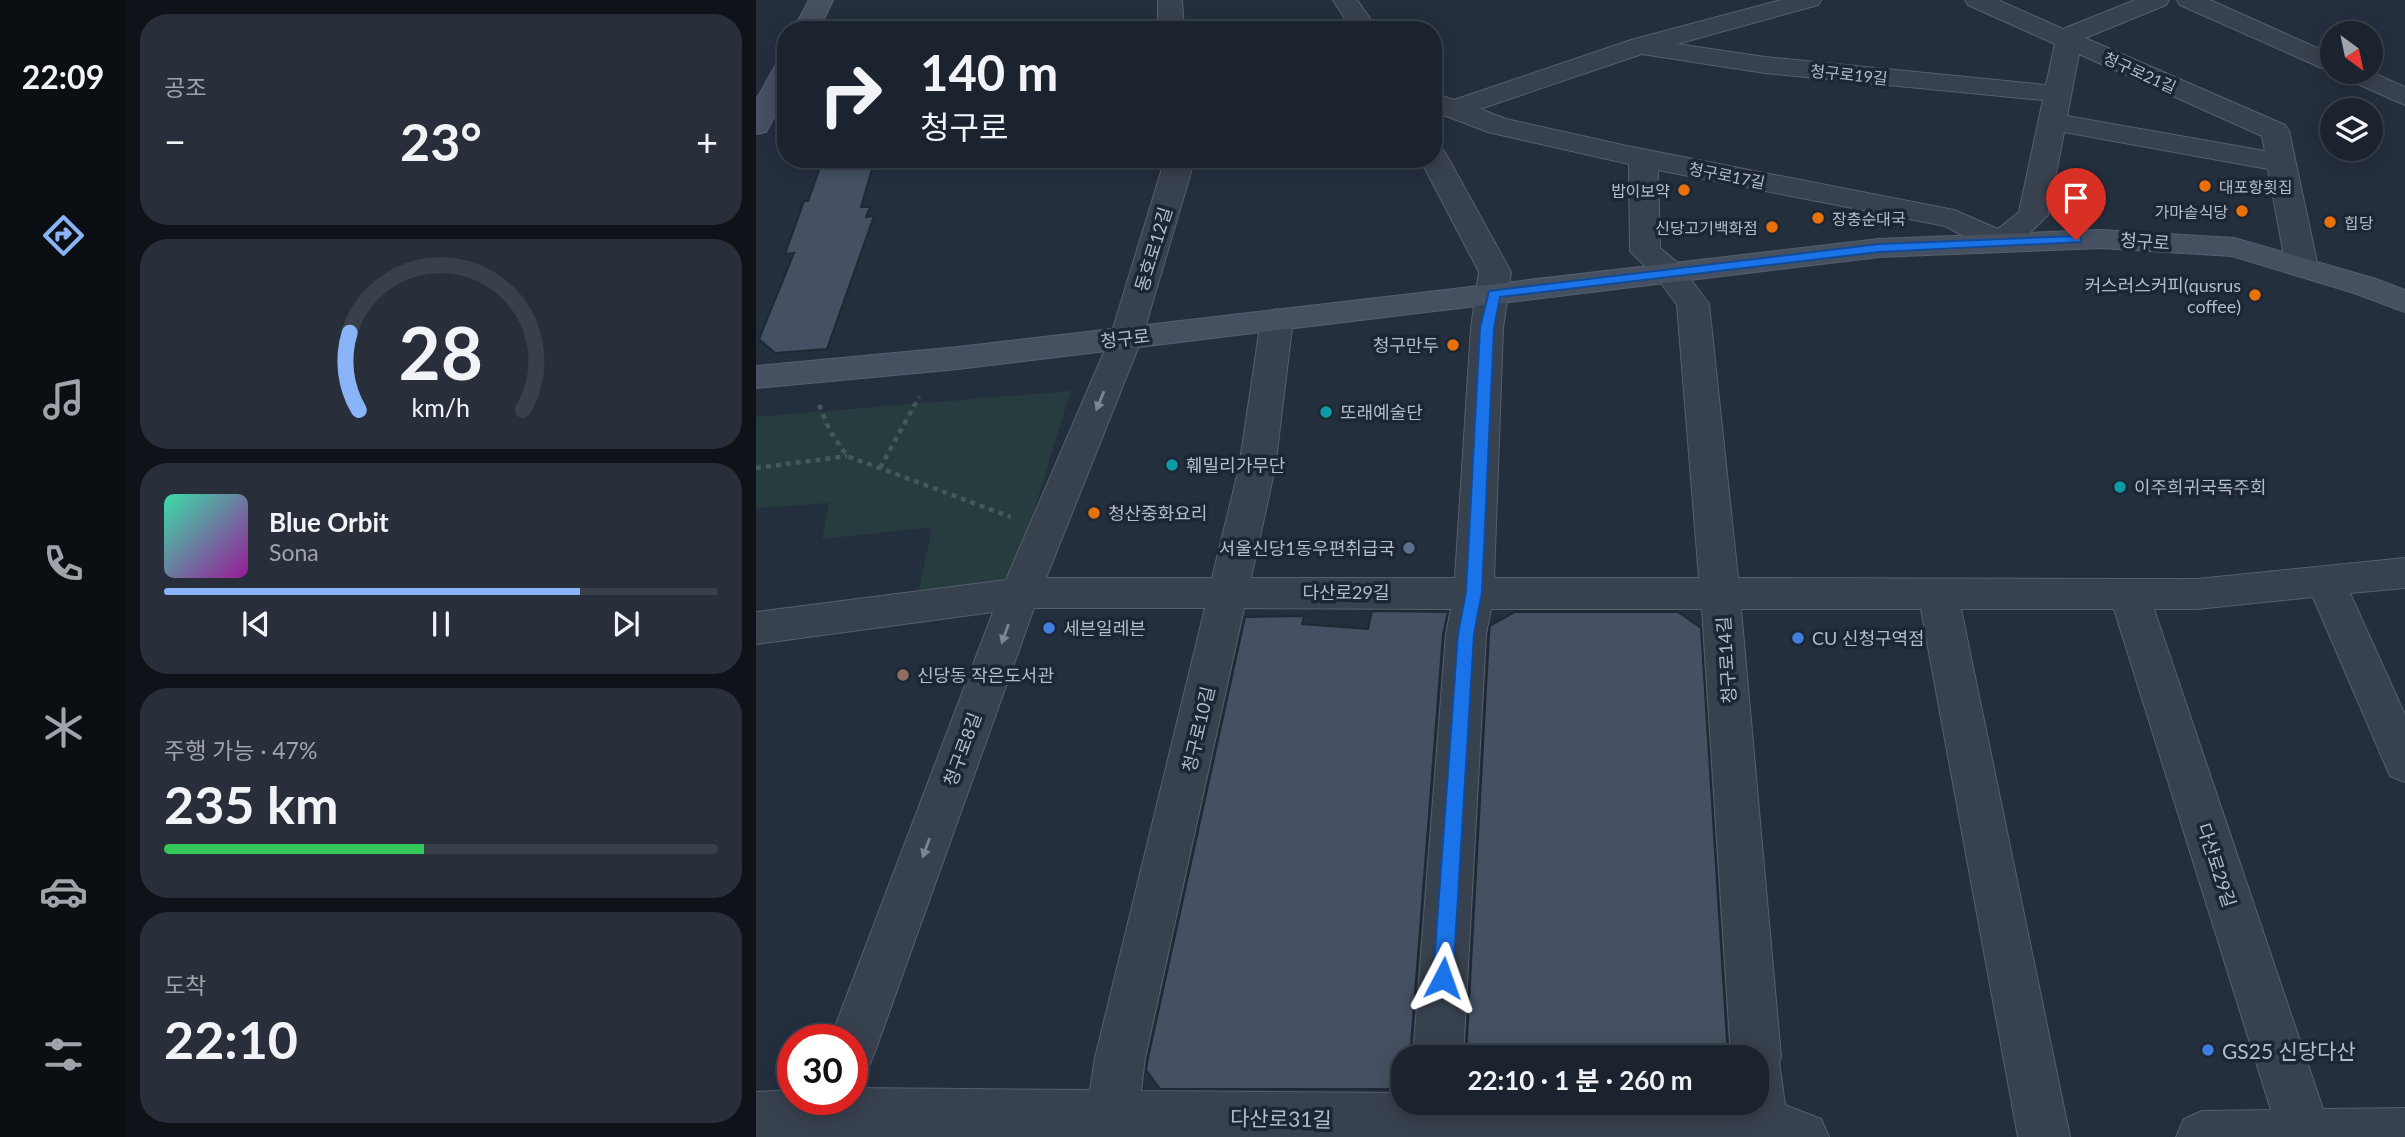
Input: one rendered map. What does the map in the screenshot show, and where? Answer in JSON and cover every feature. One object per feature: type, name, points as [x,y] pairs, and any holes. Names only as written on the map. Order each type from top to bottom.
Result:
[{"type":"street","points":[[810,21],[821,0]]},
{"type":"street","points":[[1170,0],[1171,21]]},
{"type":"street","points":[[1345,0],[1359,21]]},
{"type":"street","name":"청구로17길","points":[[1442,106],[1640,46],[1809,0]]},
{"type":"street","name":"청구로21길","points":[[1976,0],[2275,131],[2302,267]]},
{"type":"street","points":[[2001,243],[2034,215],[2070,35],[2157,0]]},
{"type":"street","points":[[2189,0],[2320,59]]},
{"type":"street","name":"청구로19길","points":[[1640,46],[1765,65],[2060,94]]},
{"type":"street","points":[[2376,84],[2405,97]]},
{"type":"street","points":[[756,126],[777,86]]},
{"type":"street","name":"청구로17길","points":[[1442,106],[1499,126],[1643,159],[1954,219],[2001,243]]},
{"type":"street","points":[[2054,122],[2281,163]]},
{"type":"street","points":[[1643,159],[1645,251],[1669,272]]},
{"type":"street","name":"동호로12길","points":[[1126,338],[1176,168]]},
{"type":"street","points":[[1439,168],[1495,272],[1487,328],[1474,592],[1466,634],[1439,1045]]},
{"type":"street","name":"청구로","points":[[756,377],[958,358],[1879,248],[2101,239],[2234,247],[2365,286],[2405,302]]},
{"type":"street","name":"청구로14길","points":[[1669,272],[1693,304],[1720,592],[1755,1045]]},
{"type":"street","name":"청구로10길","points":[[1111,1127],[1120,1058],[1257,468],[1277,320]]},
{"type":"street","name":"청구로8길","points":[[860,1024],[1020,593],[1126,338]]},
{"type":"street","name":"다산로29길","points":[[756,628],[1020,593],[2197,594],[2405,573]]},
{"type":"street","points":[[2325,581],[2405,763]]},
{"type":"street","points":[[1938,593],[2044,1137]]},
{"type":"street","name":"다산로29길","points":[[2129,594],[2306,1136]]},
{"type":"street","points":[[1769,1109],[1776,1132]]},
{"type":"street","name":"다산로31길","points":[[756,1118],[827,1116],[1111,1127],[1433,1120],[1776,1132]]},
{"type":"street","points":[[2202,1137],[2405,1134]]},
{"type":"path","points":[[880,468],[919,397]]},
{"type":"path","points":[[819,405],[830,431],[847,456]]},
{"type":"path","points":[[756,468],[847,456],[1009,516],[1043,537]]},
{"type":"green space","points":[[1071,391],[1010,588],[917,599],[932,527],[822,539],[829,503],[756,508],[756,417]]},
{"type":"building","points":[[820,168],[872,168],[861,207],[870,207],[866,217],[874,216],[827,349],[775,353],[759,339],[794,253],[785,254],[804,201],[808,201]]},
{"type":"building","points":[[1372,611],[1448,612],[1443,634],[1411,1045],[1391,1045],[1391,1089],[1160,1089],[1146,1070],[1148,1058],[1245,617],[1304,616],[1302,624],[1368,629]]},
{"type":"building","points":[[1515,612],[1678,612],[1701,628],[1727,1045],[1467,1045],[1490,626]]},
{"type":"place","name":"대포항횟집","points":[[2205,186]]},
{"type":"place","name":"밥이보약","points":[[1684,190]]},
{"type":"place","name":"가마솥식당","points":[[2242,211]]},
{"type":"place","name":"장충순대국","points":[[1818,218]]},
{"type":"place","name":"힙당","points":[[2330,222]]},
{"type":"place","name":"신당고기백화점","points":[[1772,227]]},
{"type":"place","name":"커스러스커피(qusrus coffee)","points":[[2255,295]]},
{"type":"place","name":"청구만두","points":[[1453,345]]},
{"type":"place","name":"또래예술단","points":[[1326,412]]},
{"type":"place","name":"훼밀리가무단","points":[[1172,465]]},
{"type":"place","name":"이주희귀국독주회","points":[[2120,487]]},
{"type":"place","name":"청산중화요리","points":[[1094,513]]},
{"type":"place","name":"서울신당1동우편취급국","points":[[1409,548]]},
{"type":"place","name":"세븐일레븐","points":[[1049,628]]},
{"type":"place","name":"CU 신청구역점","points":[[1798,638]]},
{"type":"place","name":"신당동 작은도서관","points":[[903,675]]},
{"type":"place","name":"GS25 신당다산","points":[[2208,1050]]},
{"type":"route","points":[[1443,978],[1466,634],[1474,592],[1487,328],[1494,293],[1879,248],[2076,240]]}]
